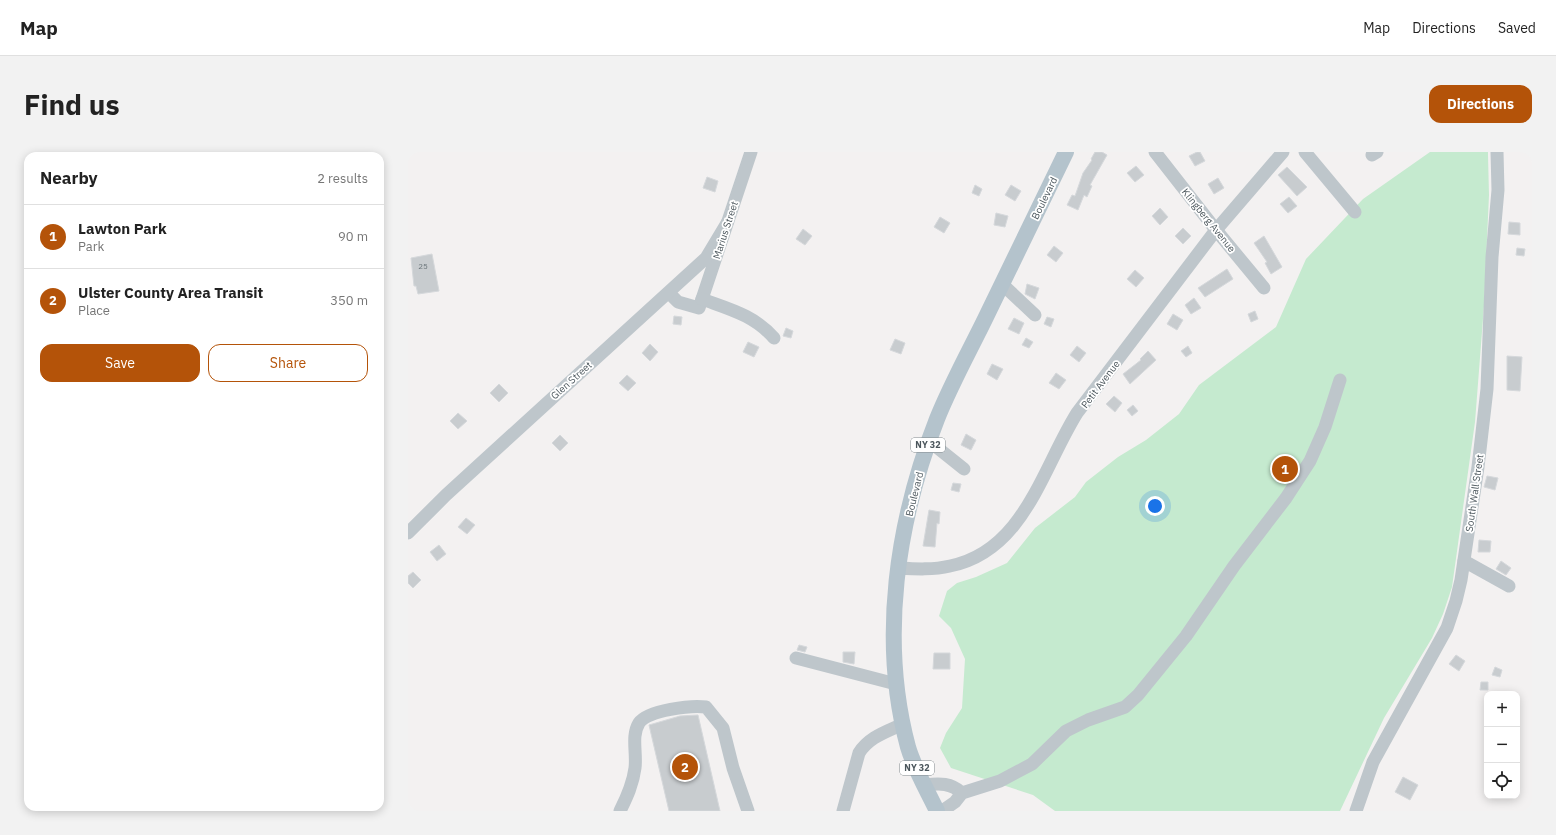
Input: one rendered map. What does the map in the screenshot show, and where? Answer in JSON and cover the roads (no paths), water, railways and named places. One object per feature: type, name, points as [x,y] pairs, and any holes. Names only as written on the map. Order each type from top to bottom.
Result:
[{"type":"main road","name":"Boulevard","points":[[937,811],[909,749],[896,684],[893,654],[894,601],[898,568],[913,493],[938,417],[1066,152]]},
{"type":"street","name":"Marius Street","points":[[701,304],[751,152]]},
{"type":"street","name":"Klingberg Avenue","points":[[1156,152],[1216,230],[1264,288]]},
{"type":"street","name":"Petit Avenue","points":[[898,568],[930,569],[951,566],[977,557],[1004,536],[1022,516],[1031,502],[1064,434],[1077,414],[1216,230],[1283,152]]},
{"type":"street","points":[[1305,152],[1355,212]]},
{"type":"street","name":"South Wall Street","points":[[1356,811],[1373,762],[1447,628],[1456,601],[1464,561],[1478,467],[1487,389],[1492,257],[1498,190],[1497,152]]},
{"type":"street","name":"Glen Street","points":[[408,533],[446,495],[567,382],[706,258],[727,223]]},
{"type":"street","points":[[1002,284],[1035,315]]},
{"type":"street","points":[[669,292],[678,302],[701,304],[749,317],[764,326],[774,338]]},
{"type":"street","points":[[942,811],[955,802],[962,793],[1000,781],[1032,764],[1066,731],[1088,720],[1125,707],[1138,695],[1186,636],[1234,566],[1286,498],[1310,461],[1325,427],[1340,380]]},
{"type":"street","points":[[929,441],[964,469]]},
{"type":"street","points":[[1464,561],[1508,586]]},
{"type":"street","points":[[796,658],[896,684]]},
{"type":"street","points":[[620,811],[630,789],[635,767],[635,734],[640,722],[650,715],[693,705],[706,707],[723,728],[733,768],[748,811]]},
{"type":"street","points":[[843,811],[859,753],[863,746],[873,738],[903,724]]},
{"type":"street","points":[[925,785],[941,783],[955,787],[962,793]]},
{"type":"place","name":"Lawton Park","points":[[1285,469]]},
{"type":"place","name":"Ulster County Area Transit","points":[[685,767]]}]
